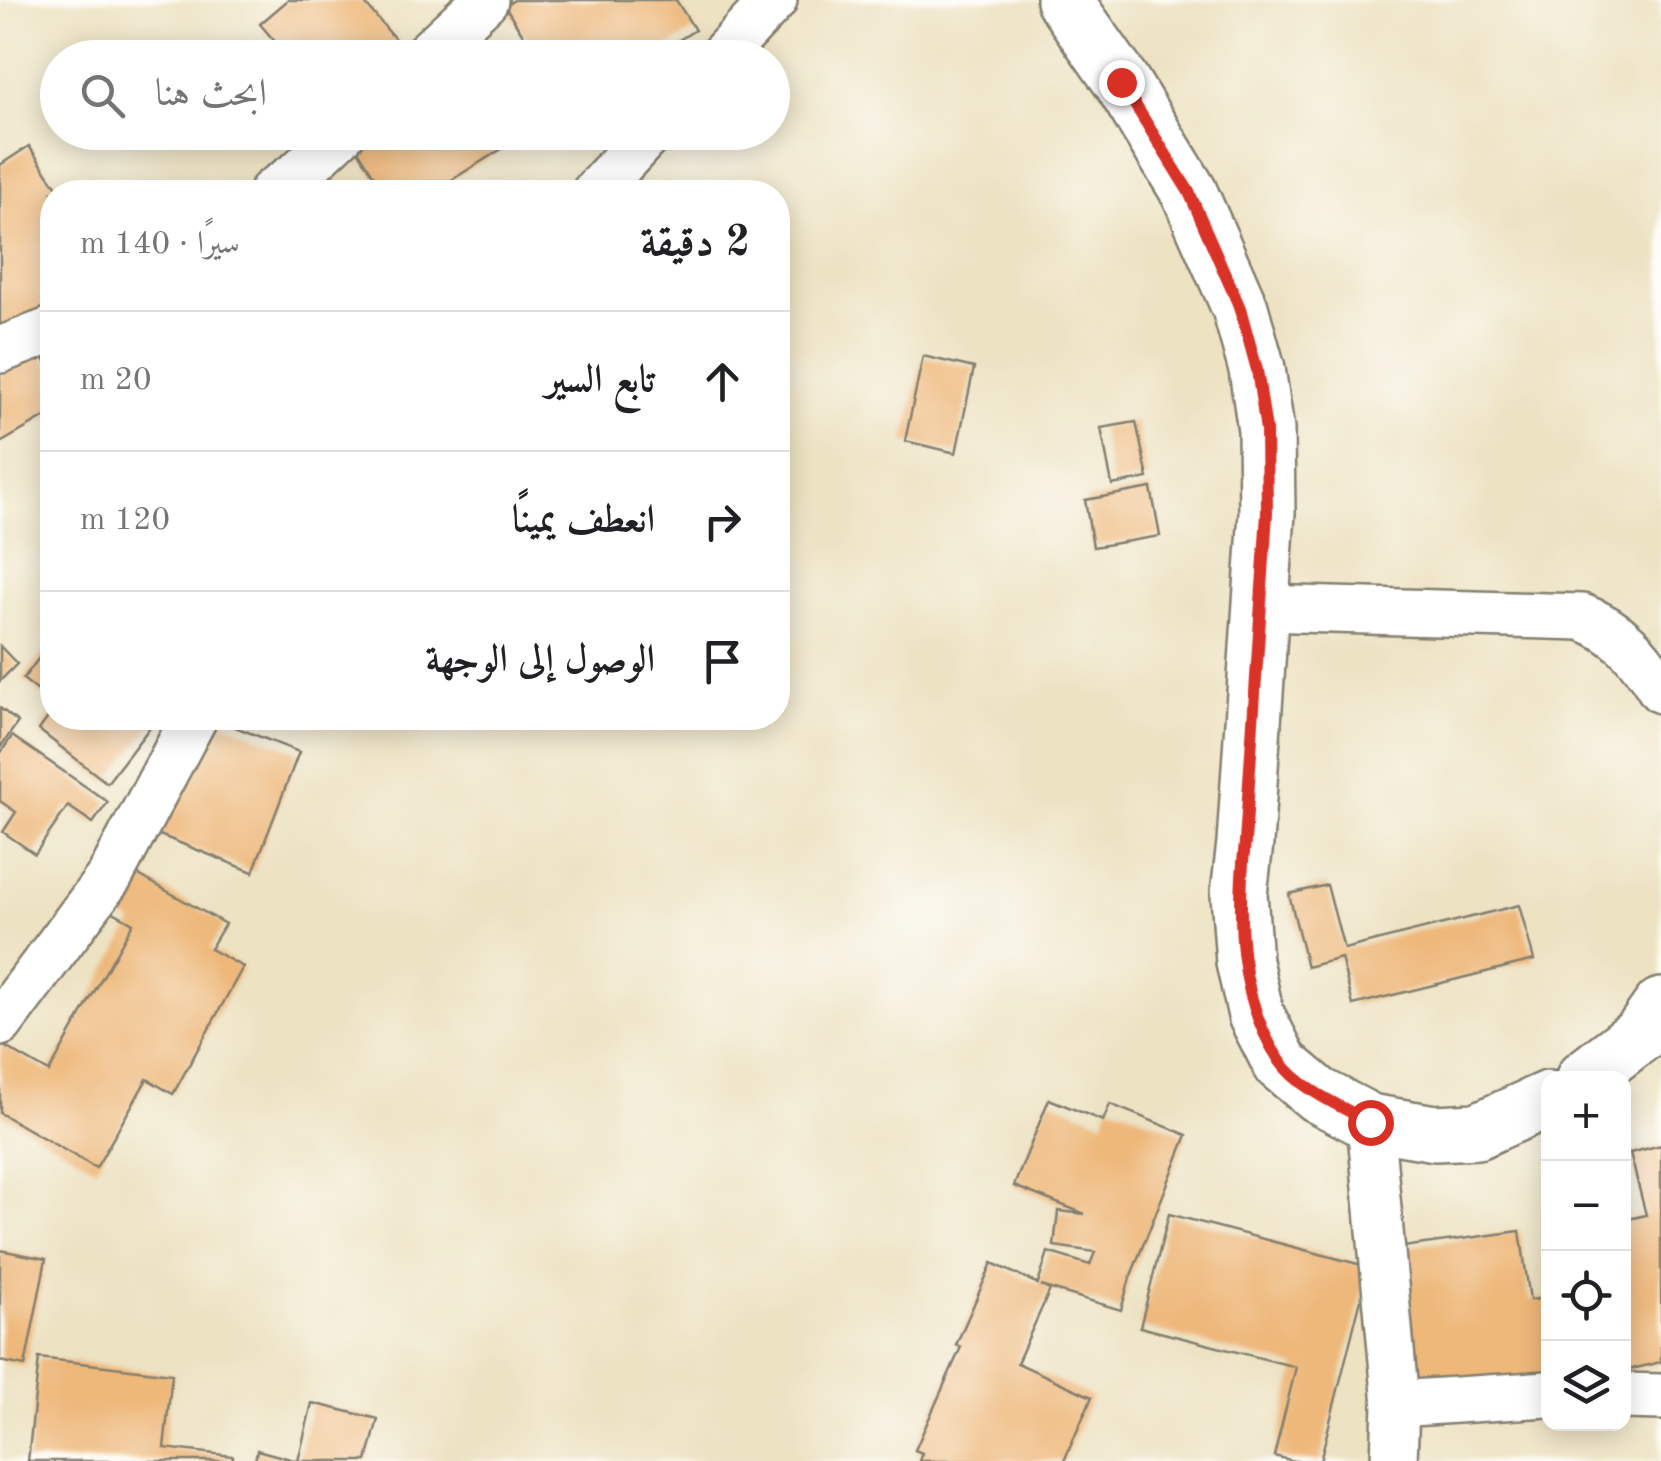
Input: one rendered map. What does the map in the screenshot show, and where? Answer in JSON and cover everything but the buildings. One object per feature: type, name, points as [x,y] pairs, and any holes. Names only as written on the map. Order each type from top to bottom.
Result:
[{"type":"main road","points":[[1064,0],[1121,82],[1189,192],[1240,308],[1257,370],[1266,430],[1267,513],[1239,894],[1244,962],[1256,1015],[1281,1064],[1318,1095],[1370,1122],[1435,1132],[1477,1130],[1541,1102]]},
{"type":"main road","points":[[1596,1071],[1642,1033],[1661,1006]]},
{"type":"street","points":[[443,40],[485,0]]},
{"type":"street","points":[[737,40],[774,0]]},
{"type":"street","points":[[289,180],[324,150]]},
{"type":"street","points":[[605,180],[633,150]]},
{"type":"street","points":[[0,350],[40,335]]},
{"type":"street","points":[[1261,608],[1582,617],[1620,636],[1661,690]]},
{"type":"street","points":[[0,1023],[110,876],[188,730]]},
{"type":"street","points":[[1370,1122],[1396,1404],[1394,1461]]},
{"type":"street","points":[[1396,1404],[1541,1394]]},
{"type":"street","points":[[1631,1396],[1661,1397]]},
{"type":"route","points":[[1121,82],[1189,192],[1240,308],[1257,370],[1266,430],[1267,513],[1239,894],[1244,962],[1256,1015],[1281,1064],[1318,1095],[1370,1122]]}]
